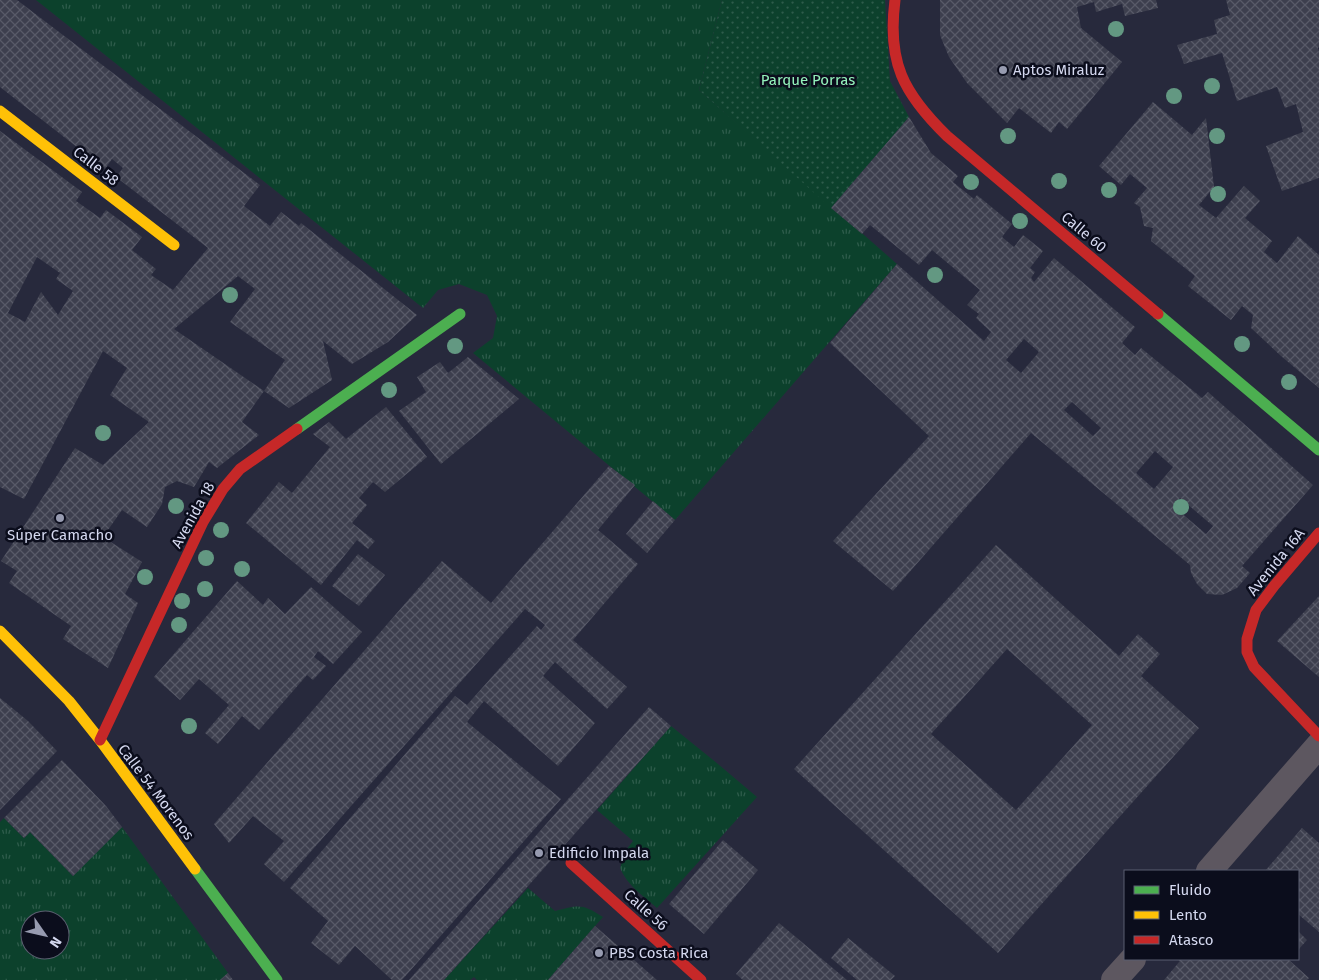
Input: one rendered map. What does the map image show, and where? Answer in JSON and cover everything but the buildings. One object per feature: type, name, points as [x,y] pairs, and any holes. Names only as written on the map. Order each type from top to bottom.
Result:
[{"type":"street","name":"Calle 60","points":[[895,0],[892,28],[897,62],[909,93],[926,116],[954,143],[1319,450]]},
{"type":"street","name":"Calle 58","points":[[0,111],[174,245]]},
{"type":"street","name":"Avenida 18","points":[[100,740],[202,522],[223,489],[240,469],[460,314]]},
{"type":"street","name":"Avenida 16A","points":[[1319,534],[1256,610],[1246,639],[1247,652],[1254,667],[1319,736]]},
{"type":"street","name":"Calle 54 Morenos","points":[[0,631],[69,701],[100,740],[277,980]]},
{"type":"street","points":[[1210,870],[1319,745]]},
{"type":"street","name":"Calle 56","points":[[571,863],[701,980]]},
{"type":"street","points":[[1114,980],[1132,960]]},
{"type":"green space","points":[[36,0],[722,0],[699,90],[897,264],[675,520],[473,353],[493,338],[497,316],[487,295],[459,284],[438,290],[423,308]]},
{"type":"green space","name":"Parque Porras","points":[[722,0],[885,0],[890,81],[909,117],[831,208],[699,90]]},
{"type":"green space","points":[[671,726],[757,797],[657,908],[631,885],[620,868],[626,850],[633,841],[597,810]]},
{"type":"green space","points":[[4,818],[24,838],[30,832],[73,876],[122,827],[228,973],[220,980],[0,980],[0,822]]},
{"type":"green space","points":[[528,888],[555,911],[580,906],[590,909],[603,917],[548,980],[477,980],[474,977],[470,980],[444,980]]},
{"type":"traffic: fast","points":[[297,429],[460,314]]},
{"type":"traffic: fast","points":[[1158,314],[1319,450]]},
{"type":"traffic: fast","points":[[195,869],[277,980]]},
{"type":"traffic: slow","points":[[0,111],[174,245]]},
{"type":"traffic: slow","points":[[0,631],[69,701],[195,869]]},
{"type":"traffic: jam","points":[[895,0],[893,22],[896,59],[909,90],[919,105],[947,136],[1158,314]]},
{"type":"traffic: jam","points":[[100,740],[203,522],[223,489],[240,469],[297,429]]},
{"type":"traffic: jam","points":[[1319,533],[1256,610],[1247,639],[1247,652],[1254,667],[1319,736]]},
{"type":"traffic: jam","points":[[571,863],[701,980]]},
{"type":"place","name":"Aptos Miraluz","points":[[1003,70]]},
{"type":"place","name":"Súper Camacho","points":[[60,518]]},
{"type":"place","name":"Edificio Impala","points":[[539,853]]},
{"type":"place","name":"PBS Costa Rica","points":[[599,953]]}]
